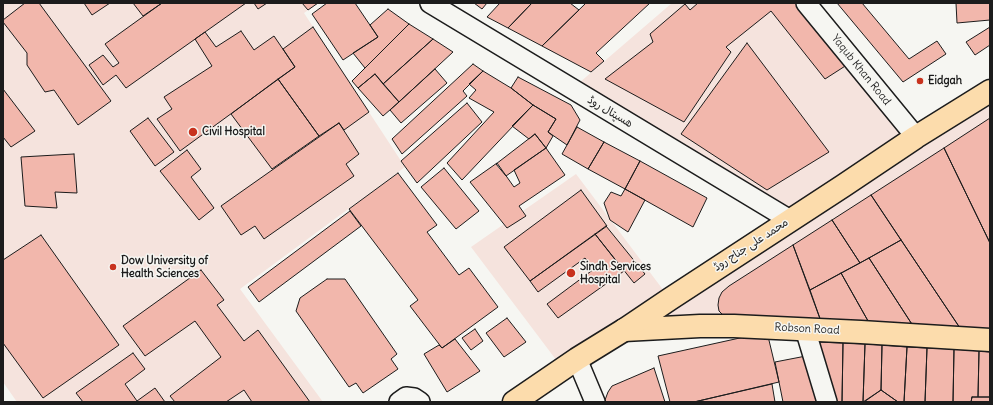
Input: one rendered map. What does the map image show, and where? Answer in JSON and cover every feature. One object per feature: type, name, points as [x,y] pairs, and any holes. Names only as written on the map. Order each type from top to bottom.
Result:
[{"type":"main road","name":"محمد علی جناح روڈ","points":[[514,402],[577,359],[624,330],[916,137],[990,91]]},
{"type":"main road","name":"Robson Road","points":[[624,330],[700,326],[805,329],[990,340]]},
{"type":"street","name":"ھسپتال روڈ","points":[[430,3],[790,220]]},
{"type":"street","name":"Yaqub Khan Road","points":[[806,3],[916,137]]},
{"type":"street","points":[[805,329],[827,402]]},
{"type":"street","points":[[577,359],[594,402]]},
{"type":"street","points":[[399,402],[406,397],[414,398],[420,402]]},
{"type":"shaded area","name":"Civil Hospital","points":[[3,3],[318,3],[304,13],[405,167],[240,289],[323,402],[17,402],[3,382]]},
{"type":"shaded area","points":[[672,3],[806,3],[916,137],[990,93],[990,342],[635,322],[563,369],[471,247],[576,174],[670,299],[790,221],[572,89]]},
{"type":"building","points":[[25,3],[39,3],[111,101],[78,125],[54,90],[45,92],[27,65],[27,53],[3,22],[3,20]]},
{"type":"building","points":[[84,3],[110,3],[92,15]]},
{"type":"building","points":[[133,3],[162,3],[143,16]]},
{"type":"building","points":[[162,3],[246,3],[126,88],[116,75],[103,85],[89,65],[103,55],[113,67],[119,63],[105,44]]},
{"type":"building","points":[[254,3],[267,3],[258,9]]},
{"type":"building","points":[[302,3],[318,3],[308,10]]},
{"type":"building","points":[[327,3],[355,3],[378,37],[343,60],[312,14]]},
{"type":"building","points":[[474,3],[487,3],[482,9]]},
{"type":"building","points":[[500,3],[532,3],[508,28],[487,17]]},
{"type":"building","points":[[532,3],[570,3],[579,10],[542,46],[508,28]]},
{"type":"building","points":[[586,3],[650,3],[596,53],[604,61],[591,72],[542,46]]},
{"type":"building","points":[[698,3],[806,3],[853,61],[825,79],[771,11],[726,47],[731,52],[684,122],[605,79],[653,42],[650,34],[685,4],[690,10]]},
{"type":"building","points":[[837,3],[862,3],[909,59],[937,41],[946,54],[903,82]]},
{"type":"building","points":[[956,3],[990,3],[990,20],[957,23]]},
{"type":"building","points":[[388,9],[409,24],[365,68],[353,53],[378,37],[370,25]]},
{"type":"building","points":[[409,24],[433,39],[383,84],[375,74],[358,88],[352,81]]},
{"type":"building","points":[[313,27],[369,112],[344,130],[339,123],[319,136],[278,79],[295,67],[283,49]]},
{"type":"building","points":[[990,27],[990,45],[975,55],[966,42]]},
{"type":"building","points":[[241,31],[254,50],[274,36],[295,67],[180,151],[157,119],[172,109],[164,97],[212,66],[195,39],[205,32],[216,47]]},
{"type":"building","points":[[433,39],[453,52],[399,102],[383,84]]},
{"type":"building","points":[[747,43],[829,152],[767,190],[681,134]]},
{"type":"building","points":[[473,64],[483,71],[463,91],[467,96],[402,154],[392,139]]},
{"type":"building","points":[[435,69],[447,83],[401,123],[390,110]]},
{"type":"building","points":[[483,71],[511,88],[533,105],[462,180],[447,163],[494,112],[469,98],[476,90],[469,84]]},
{"type":"building","points":[[375,74],[399,102],[383,116],[358,88]]},
{"type":"building","points":[[518,77],[571,105],[580,120],[567,145],[548,132],[556,119],[533,105],[511,88]]},
{"type":"building","points":[[278,79],[319,136],[272,169],[231,114]]},
{"type":"building","points":[[3,89],[35,131],[11,147],[3,137]]},
{"type":"building","points":[[467,103],[482,122],[417,183],[401,161]]},
{"type":"building","points":[[533,105],[556,119],[548,132],[553,136],[546,148],[535,134],[529,139],[512,126]]},
{"type":"building","points":[[148,118],[174,152],[155,166],[130,131]]},
{"type":"building","points":[[990,118],[990,243],[944,148]]},
{"type":"building","points":[[339,123],[359,154],[346,164],[354,176],[264,239],[255,226],[241,235],[221,206]]},
{"type":"building","points":[[577,127],[604,142],[588,169],[562,154]]},
{"type":"building","points":[[535,134],[546,148],[506,176],[496,164]]},
{"type":"building","points":[[604,142],[640,161],[625,189],[588,169]]},
{"type":"building","points":[[546,148],[565,175],[519,206],[526,216],[507,228],[470,182],[497,163],[514,187],[520,183],[514,170]]},
{"type":"building","points":[[944,148],[990,243],[990,336],[964,334],[871,195]]},
{"type":"building","points":[[187,150],[201,169],[191,177],[214,208],[199,220],[160,171]]},
{"type":"building","points":[[74,154],[77,193],[55,192],[57,208],[25,206],[21,157]]},
{"type":"building","points":[[640,161],[707,198],[693,227],[625,189]]},
{"type":"building","points":[[444,168],[479,211],[456,229],[421,187]]},
{"type":"building","points":[[398,173],[437,225],[427,232],[459,275],[469,268],[498,307],[442,348],[410,306],[418,300],[349,209]]},
{"type":"building","points":[[625,189],[645,200],[628,232],[610,220],[604,203],[611,192],[621,196]]},
{"type":"building","points":[[581,190],[607,226],[530,281],[504,247]]},
{"type":"building","points":[[871,195],[901,240],[860,263],[832,220]]},
{"type":"building","points":[[350,211],[361,226],[259,302],[248,287]]},
{"type":"building","points":[[832,220],[860,263],[810,290],[793,245]]},
{"type":"building","points":[[606,226],[645,274],[634,283],[595,234]]},
{"type":"building","points":[[595,234],[624,271],[558,318],[547,304],[594,269],[585,258],[538,292],[530,281]]},
{"type":"building","points":[[41,235],[119,345],[43,398],[3,343],[3,260]]},
{"type":"building","points":[[901,240],[964,334],[917,332],[869,258]]},
{"type":"building","points":[[793,245],[823,327],[724,316],[719,311],[719,298],[722,292]]},
{"type":"building","points":[[869,258],[917,332],[872,328],[841,273]]},
{"type":"building","points":[[201,270],[224,300],[217,305],[244,341],[258,330],[310,402],[252,402],[244,390],[226,402],[175,402],[170,396],[221,357],[195,321],[145,356],[123,326]]},
{"type":"building","points":[[841,273],[872,328],[823,327],[810,290]]},
{"type":"building","points":[[327,279],[345,279],[397,354],[391,359],[398,369],[363,393],[356,383],[349,387],[296,311],[300,298]]},
{"type":"building","points":[[507,318],[526,342],[504,357],[486,333]]},
{"type":"building","points":[[475,329],[483,341],[471,350],[462,338]]},
{"type":"building","points":[[767,332],[779,382],[694,402],[670,402],[658,356]]},
{"type":"building","points":[[455,339],[480,371],[447,392],[424,354],[439,345],[442,348]]},
{"type":"building","points":[[818,342],[843,343],[842,402],[830,402]]},
{"type":"building","points":[[843,343],[865,344],[863,402],[842,402]]},
{"type":"building","points":[[865,344],[882,345],[881,390],[863,402]]},
{"type":"building","points":[[882,345],[907,347],[904,402],[898,402],[881,390]]},
{"type":"building","points":[[907,347],[927,348],[925,402],[904,402]]},
{"type":"building","points":[[927,348],[954,349],[953,402],[925,402]]},
{"type":"building","points":[[954,349],[979,351],[978,397],[972,397],[971,402],[953,402]]},
{"type":"building","points":[[979,351],[990,352],[990,397],[978,397]]},
{"type":"building","points":[[133,353],[145,369],[125,384],[137,401],[155,388],[165,402],[83,402],[76,393]]},
{"type":"building","points":[[806,356],[817,402],[783,402],[775,362]]},
{"type":"building","points":[[654,368],[665,402],[606,402],[605,400],[608,392],[612,386]]},
{"type":"building","points":[[772,384],[775,402],[694,402]]},
{"type":"building","points":[[881,390],[898,402],[864,402]]},
{"type":"building","points":[[972,397],[990,397],[990,402],[971,402]]},
{"type":"place","name":"Eidgah","points":[[920,81]]},
{"type":"place","name":"Civil Hospital","points":[[193,132]]},
{"type":"place","name":"Dow University of Health Sciences","points":[[113,267]]},
{"type":"place","name":"Sindh Services Hospital","points":[[571,273]]}]
